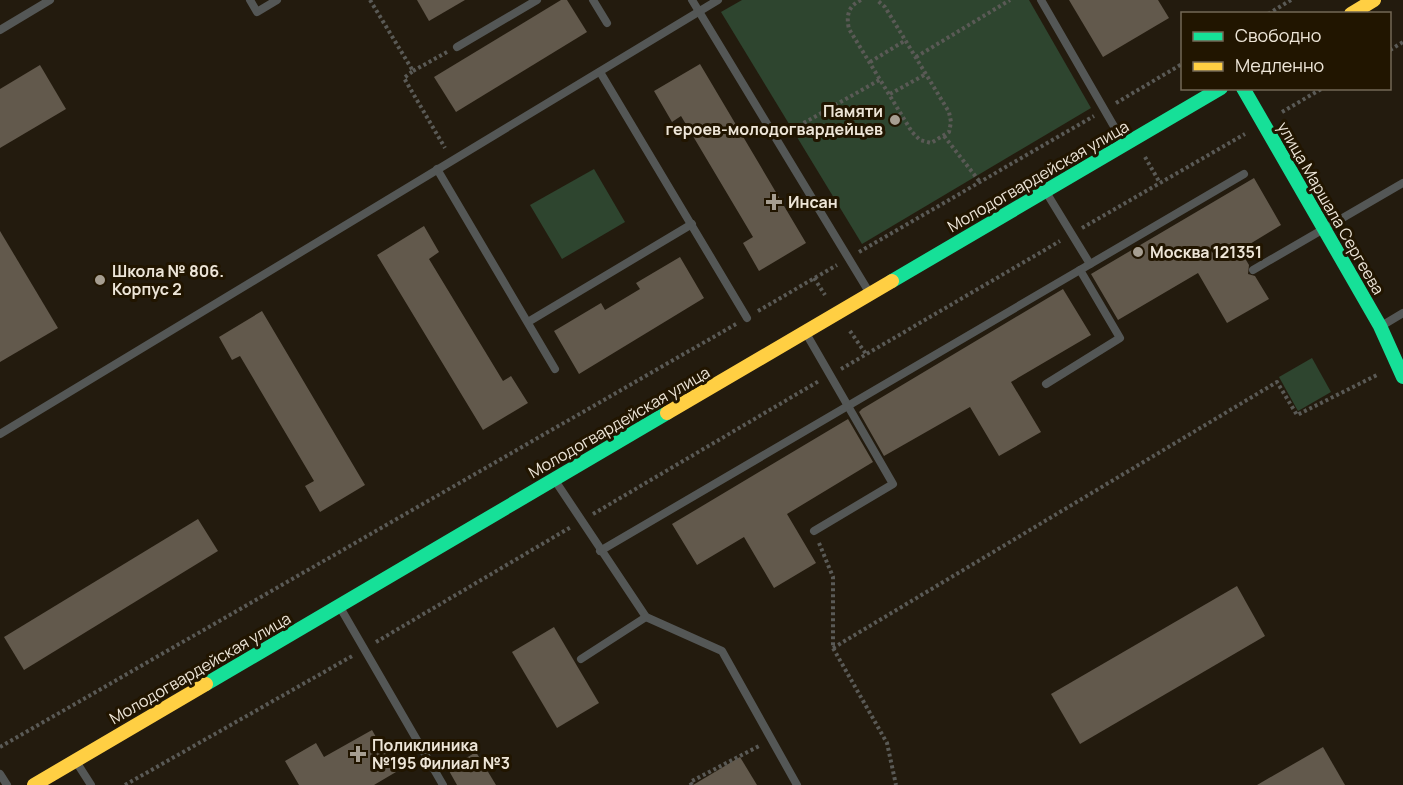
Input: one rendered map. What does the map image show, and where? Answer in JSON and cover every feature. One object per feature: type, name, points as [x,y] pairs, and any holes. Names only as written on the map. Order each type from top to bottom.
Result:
[{"type":"street","points":[[1354,12],[1374,0]]},
{"type":"street","name":"Молодогвардейская улица","points":[[34,785],[1218,90]]},
{"type":"street","name":"улица Маршала Сергеева","points":[[1244,90],[1380,326],[1400,371]]},
{"type":"lane","points":[[0,30],[50,0]]},
{"type":"lane","points":[[250,0],[257,12],[277,0]]},
{"type":"lane","points":[[457,46],[537,0]]},
{"type":"lane","points":[[593,0],[607,23]]},
{"type":"lane","points":[[692,0],[871,294]]},
{"type":"lane","points":[[0,434],[718,0]]},
{"type":"lane","points":[[1041,0],[1125,145]]},
{"type":"lane","points":[[600,72],[747,318]]},
{"type":"lane","points":[[437,169],[555,369]]},
{"type":"lane","points":[[600,551],[1244,174]]},
{"type":"lane","points":[[1253,270],[1403,183]]},
{"type":"lane","points":[[1046,191],[1090,264]]},
{"type":"lane","points":[[528,322],[692,224]]},
{"type":"lane","points":[[1046,384],[1120,338],[1080,270]]},
{"type":"lane","points":[[1380,326],[1403,313]]},
{"type":"lane","points":[[805,332],[893,484],[814,531]]},
{"type":"lane","points":[[554,479],[646,617],[722,651],[797,785]]},
{"type":"lane","points":[[339,606],[443,785]]},
{"type":"lane","points":[[581,659],[646,617]]},
{"type":"lane","points":[[76,760],[91,785]]},
{"type":"lane","points":[[0,774],[7,785]]},
{"type":"path","points":[[370,0],[413,71]]},
{"type":"path","points":[[858,1],[850,8],[847,18],[849,29],[920,140],[930,143],[949,132],[951,122],[949,112],[906,40],[878,0]]},
{"type":"path","points":[[916,57],[1010,0]]},
{"type":"path","points":[[1271,12],[1291,0]]},
{"type":"path","points":[[870,62],[906,40]]},
{"type":"path","points":[[452,160],[404,78],[457,46]]},
{"type":"path","points":[[0,747],[747,318],[1181,65]]},
{"type":"path","points":[[890,94],[926,74]]},
{"type":"path","points":[[776,139],[880,79]]},
{"type":"path","points":[[125,785],[365,649],[581,520],[1320,90]]},
{"type":"path","points":[[944,136],[980,182]]},
{"type":"path","points":[[833,648],[1277,382],[1297,415],[1400,371]]},
{"type":"path","points":[[814,531],[833,576],[833,648],[887,743],[896,785]]},
{"type":"path","points":[[692,785],[690,782],[770,740]]},
{"type":"green space","points":[[742,0],[1029,0],[1091,108],[862,244],[721,12]]},
{"type":"green space","points":[[594,169],[625,222],[562,259],[530,205]]},
{"type":"green space","points":[[1312,358],[1331,392],[1298,411],[1279,377]]},
{"type":"building","points":[[417,0],[465,0],[429,21]]},
{"type":"building","points":[[561,0],[567,0],[587,32],[456,112],[434,77]]},
{"type":"building","points":[[1069,0],[1158,0],[1169,18],[1103,57]]},
{"type":"building","points":[[700,64],[806,243],[759,271],[743,243],[753,237],[681,116],[672,122],[654,91]]},
{"type":"building","points":[[40,65],[66,109],[0,148],[0,89]]},
{"type":"building","points":[[1254,178],[1281,225],[1240,250],[1249,265],[1248,274],[1255,276],[1269,299],[1227,323],[1198,273],[1118,320],[1091,274]]},
{"type":"building","points":[[424,226],[439,252],[429,259],[503,381],[511,376],[528,403],[483,430],[377,255]]},
{"type":"building","points":[[0,231],[58,328],[0,362]]},
{"type":"building","points":[[680,257],[704,298],[579,374],[554,331],[601,303],[605,310],[640,289],[636,283]]},
{"type":"building","points":[[1063,289],[1091,335],[1011,382],[1041,432],[999,456],[970,407],[884,456],[859,412],[862,409]]},
{"type":"building","points":[[262,311],[365,485],[320,512],[305,486],[314,481],[240,356],[232,360],[219,337]]},
{"type":"building","points":[[848,419],[873,462],[787,514],[816,563],[774,588],[744,537],[697,565],[672,524]]},
{"type":"building","points":[[198,519],[218,551],[24,670],[4,637]]},
{"type":"building","points":[[1237,586],[1265,636],[1080,744],[1051,694]]},
{"type":"building","points":[[554,627],[599,703],[557,728],[512,652]]},
{"type":"building","name":"Поликлиника №195 Филиал №3","points":[[372,730],[396,772],[374,785],[299,785],[285,761],[316,743],[324,757]]},
{"type":"building","points":[[1323,747],[1345,785],[1257,785]]},
{"type":"building","points":[[476,752],[496,785],[457,785],[448,769]]},
{"type":"building","points":[[740,757],[757,785],[693,785]]},
{"type":"traffic: fast","points":[[892,281],[1218,90]]},
{"type":"traffic: fast","points":[[1244,90],[1380,326],[1403,377]]},
{"type":"traffic: fast","points":[[206,684],[667,413]]},
{"type":"traffic: slow","points":[[1354,12],[1374,0]]},
{"type":"traffic: slow","points":[[667,413],[892,281]]},
{"type":"traffic: slow","points":[[34,785],[206,684]]},
{"type":"place","name":"Памяти героев-молодогвардейцев","points":[[895,120]]},
{"type":"place","name":"Инсан","points":[[774,202]]},
{"type":"place","name":"Москва 121351","points":[[1138,252]]},
{"type":"place","name":"Школа № 806. Корпус 2","points":[[100,280]]},
{"type":"place","name":"Поликлиника №195 Филиал №3","points":[[358,754]]}]
